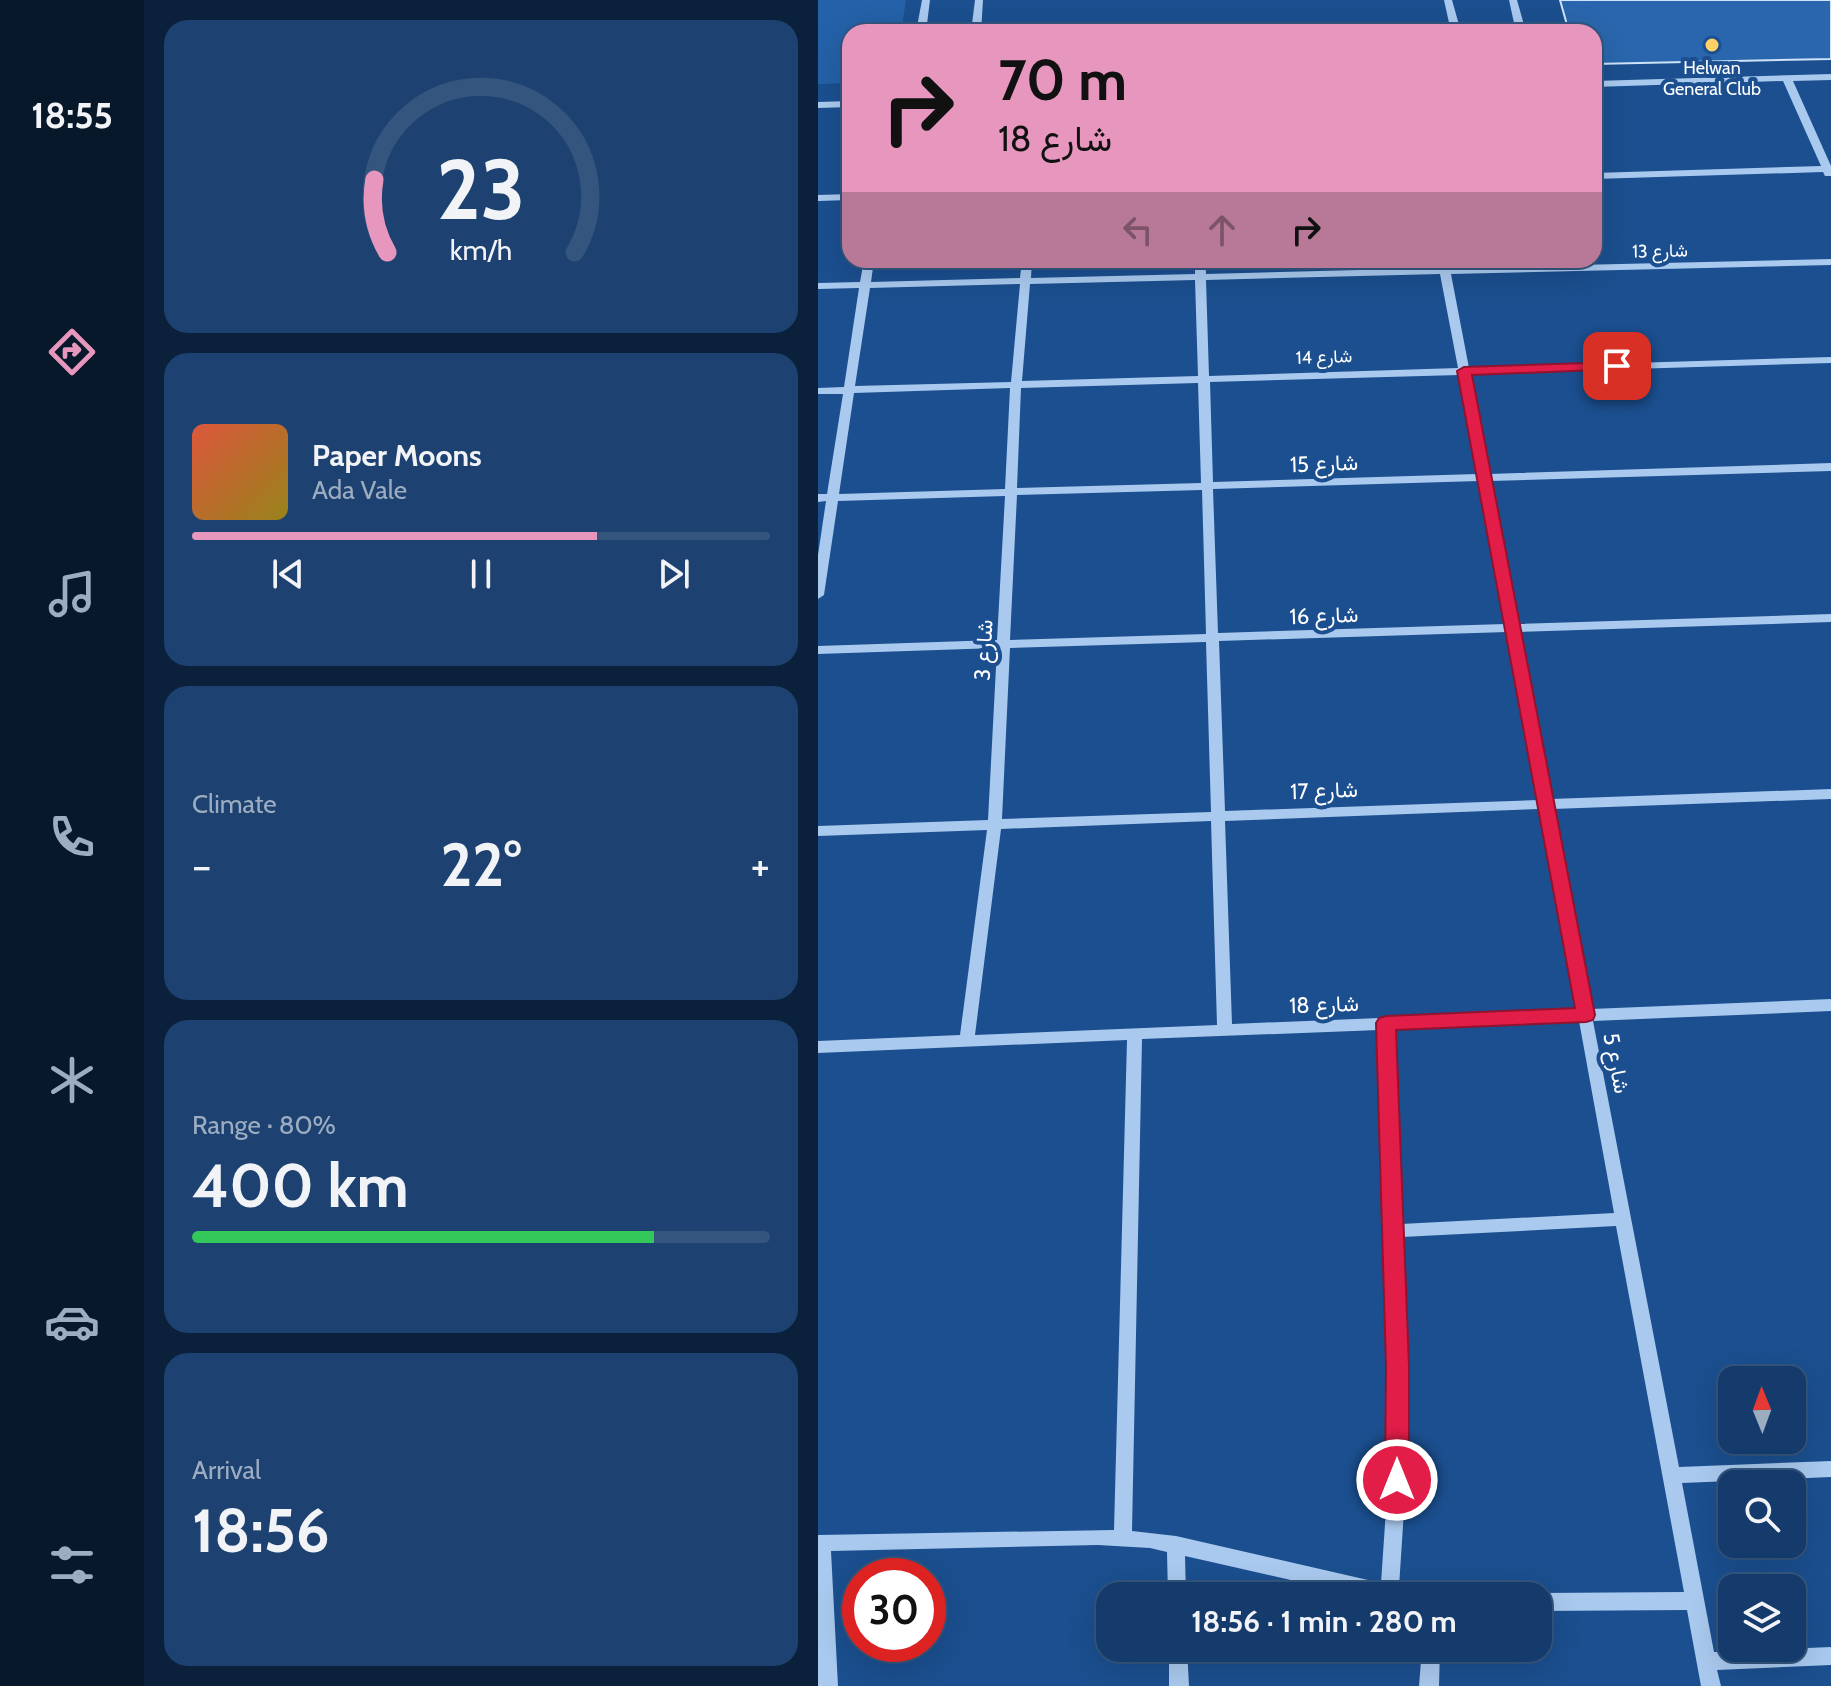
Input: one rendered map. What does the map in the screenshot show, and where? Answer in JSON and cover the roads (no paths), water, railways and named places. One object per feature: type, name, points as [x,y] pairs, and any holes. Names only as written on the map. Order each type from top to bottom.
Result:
[{"type":"street","points":[[922,24],[926,0]]},
{"type":"street","points":[[977,24],[979,0]]},
{"type":"street","points":[[1448,0],[1454,24]]},
{"type":"street","points":[[1513,0],[1519,24]]},
{"type":"street","points":[[1602,84],[1831,77]]},
{"type":"street","points":[[1602,176],[1830,172],[1787,79]]},
{"type":"street","points":[[818,105],[842,104]]},
{"type":"street","points":[[818,198],[842,197]]},
{"type":"street","name":"شارع 13","points":[[1602,264],[1831,262]]},
{"type":"street","points":[[818,595],[868,268]]},
{"type":"street","name":"شارع 3","points":[[967,1041],[995,825],[1016,385],[1026,268]]},
{"type":"street","points":[[1200,268],[1225,1030]]},
{"type":"street","name":"شارع 13","points":[[818,286],[1201,278],[1404,268]]},
{"type":"street","name":"شارع 5","points":[[1444,268],[1711,1686]]},
{"type":"street","name":"شارع 14","points":[[818,391],[1831,360]]},
{"type":"street","name":"شارع 15","points":[[818,498],[1831,467]]},
{"type":"street","name":"شارع 16","points":[[818,650],[1831,618]]},
{"type":"street","name":"شارع 17","points":[[818,831],[1831,794]]},
{"type":"street","name":"شارع 18","points":[[818,1047],[1831,1005]]},
{"type":"street","points":[[1386,1023],[1398,1366],[1394,1582]]},
{"type":"street","points":[[1123,1537],[1135,1033]]},
{"type":"street","points":[[1393,1231],[1624,1219]]},
{"type":"street","points":[[1672,1475],[1831,1469]]},
{"type":"street","points":[[828,1686],[820,1543],[1123,1537],[1176,1544],[1338,1582]]},
{"type":"street","points":[[1176,1544],[1177,1582]]},
{"type":"street","points":[[1552,1602],[1695,1601]]},
{"type":"street","points":[[1707,1661],[1831,1656]]},
{"type":"street","points":[[1178,1662],[1179,1686]]},
{"type":"street","points":[[1429,1686],[1430,1662]]},
{"type":"place","name":"Helwan General Club","points":[[1712,45]]}]
